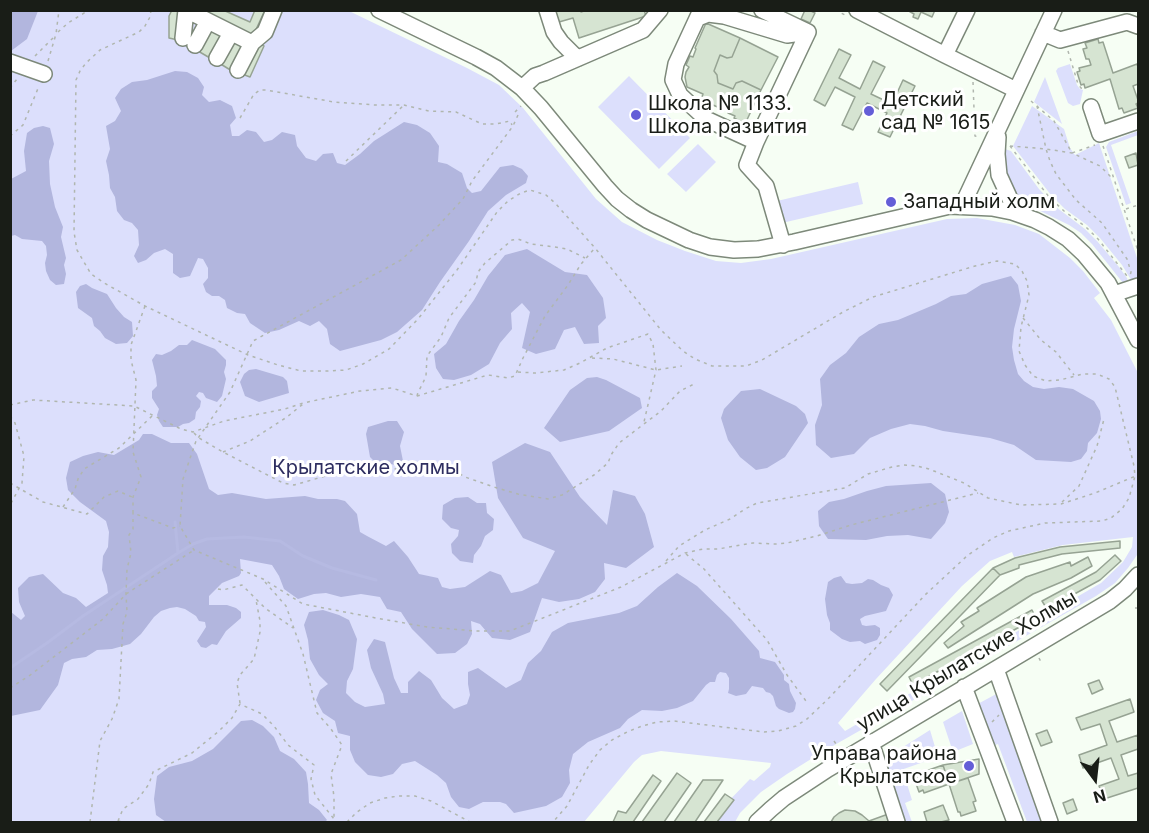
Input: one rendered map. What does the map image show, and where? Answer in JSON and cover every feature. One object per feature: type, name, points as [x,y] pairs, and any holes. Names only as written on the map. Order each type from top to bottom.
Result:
[{"type":"street","points":[[186,10],[189,42],[208,21]]},
{"type":"street","points":[[186,10],[252,43]]},
{"type":"street","points":[[238,70],[252,43],[265,32],[274,10]]},
{"type":"street","points":[[379,10],[496,68],[522,88],[541,108],[617,199],[662,228],[689,240],[710,247],[734,250],[758,249],[939,208],[962,206],[1000,209],[1026,216],[1049,227],[1077,246],[1096,267],[1114,294],[1138,340]]},
{"type":"street","points":[[547,10],[554,32],[574,56],[579,58]]},
{"type":"street","points":[[522,88],[535,76],[643,30],[660,10]]},
{"type":"street","points":[[762,10],[808,32]]},
{"type":"street","points":[[945,56],[967,10]]},
{"type":"street","points":[[962,206],[1054,10]]},
{"type":"street","points":[[860,11],[945,56],[1017,90]]},
{"type":"street","points":[[756,142],[706,119],[680,95],[674,80],[676,64],[699,17],[708,14],[724,16],[787,35],[808,32]]},
{"type":"street","points":[[1043,33],[1060,40],[1127,22],[1138,26]]},
{"type":"street","points":[[783,245],[766,186],[747,165],[808,32]]},
{"type":"street","points":[[217,58],[231,33]]},
{"type":"street","points":[[18,65],[44,74]]},
{"type":"street","points":[[1091,107],[1100,134],[1138,121]]},
{"type":"street","points":[[1000,125],[998,169],[1010,199],[1026,216]]},
{"type":"street","points":[[1114,294],[1138,285]]},
{"type":"street","name":"улица Крылатские Холмы","points":[[757,822],[784,798],[871,742],[1110,601],[1138,575]]},
{"type":"street","points":[[996,669],[1050,822]]},
{"type":"street","points":[[964,687],[1015,822]]},
{"type":"street","points":[[871,742],[897,822]]},
{"type":"path","points":[[10,88],[18,65],[68,23],[90,10]]},
{"type":"path","points":[[151,10],[150,17],[139,32],[100,50],[86,63],[76,80],[74,232],[77,250],[92,274],[106,284],[145,306],[248,355],[301,371],[328,371],[346,370],[363,364],[389,349],[418,319],[457,270],[497,212],[508,201],[530,190],[546,195],[555,203],[595,248],[661,330],[682,351],[712,366],[746,366],[762,360],[873,297],[987,262],[997,261],[1015,264],[1027,281],[1029,295],[1021,327],[1019,351],[1033,376],[1046,381],[1060,380],[1074,375],[1097,374],[1109,379],[1115,387],[1135,476],[1129,498],[1122,509],[1111,518],[1095,522],[1045,523],[1009,531],[993,538],[968,555],[925,595],[828,699],[796,726],[787,730],[764,732],[674,721],[642,726],[612,740],[600,750],[589,765],[567,806],[553,822]]},
{"type":"path","points":[[1066,45],[1078,84],[1081,88],[1086,89]]},
{"type":"path","points":[[972,79],[975,136],[980,137]]},
{"type":"path","points":[[240,118],[254,94],[260,90],[266,90],[334,102],[404,105],[429,111],[456,112],[482,124],[510,121],[513,126]]},
{"type":"path","points":[[1031,101],[1054,121],[1072,153]]},
{"type":"path","points":[[346,161],[404,105]]},
{"type":"path","points":[[1037,106],[1046,149],[1056,174],[1076,200],[1102,223],[1110,234],[1126,259],[1131,272],[1129,278],[1092,233],[1049,197],[1010,146],[1046,149],[1072,153],[1100,166],[1110,176],[1113,176]]},
{"type":"path","points":[[518,115],[513,126],[472,181],[463,199],[401,260],[253,341],[230,392],[196,441],[183,479],[179,526],[194,548],[263,579],[303,604],[427,627],[510,631],[621,587],[685,553],[753,543],[787,543],[978,493]]},
{"type":"path","points":[[1072,153],[1102,142],[1138,251]]},
{"type":"path","points":[[1125,210],[1138,205]]},
{"type":"path","points":[[417,396],[426,376],[427,356],[441,337],[449,318],[476,282],[478,272],[485,263],[512,240],[518,239],[531,244],[567,249],[586,258]]},
{"type":"path","points":[[10,405],[33,400],[134,406],[181,429],[193,432],[224,421],[285,410],[303,403],[379,388],[392,388],[417,396],[488,375],[508,378],[515,376],[518,372],[545,316],[595,248]]},
{"type":"path","points":[[90,822],[100,741],[112,720],[119,699],[123,624],[127,612],[126,583],[131,553],[129,535],[133,529],[133,497],[141,477],[133,452],[136,380],[130,360],[131,345],[145,306]]},
{"type":"path","points":[[1023,318],[1041,340],[1056,352],[1074,375]]},
{"type":"path","points":[[518,372],[564,370],[607,348],[648,334],[653,344],[656,370],[644,423]]},
{"type":"path","points":[[591,357],[613,359],[656,370],[682,366]]},
{"type":"path","points":[[193,432],[198,438],[282,483],[294,485],[368,464],[407,471],[449,467],[465,477],[496,488],[548,499],[562,495],[594,475],[608,463],[619,443],[661,411],[680,391],[696,383]]},
{"type":"path","points":[[223,452],[250,441],[287,417],[303,403]]},
{"type":"path","points":[[10,416],[15,423],[24,456],[22,483],[10,505]]},
{"type":"path","points":[[62,508],[75,489],[84,469],[119,448],[153,416]]},
{"type":"path","points":[[1061,504],[1079,486],[1096,446],[1104,419]]},
{"type":"path","points":[[666,562],[679,546],[757,503],[845,488],[868,474],[892,466],[917,465],[963,483],[988,498],[1021,505],[1061,504],[1138,475]]},
{"type":"path","points":[[10,483],[43,502],[87,514],[104,497],[117,491],[133,497]]},
{"type":"path","points":[[133,513],[173,528],[179,526]]},
{"type":"path","points":[[10,688],[103,619],[126,594],[194,548]]},
{"type":"path","points":[[685,553],[704,569],[767,640],[787,675],[806,701]]},
{"type":"path","points":[[263,579],[286,606],[303,654],[317,713],[342,745],[330,774],[334,797],[334,821]]},
{"type":"path","points":[[218,589],[223,590],[242,585],[256,600],[294,628]]},
{"type":"path","points":[[118,821],[123,809],[138,799],[149,784],[153,772],[192,753],[232,718],[240,704],[237,683],[240,675],[254,659],[260,632],[256,600]]},
{"type":"path","points":[[240,704],[262,714],[288,745],[314,765],[311,779],[315,795],[334,821]]},
{"type":"path","points":[[981,734],[999,714]]},
{"type":"path","points":[[347,822],[357,812],[384,798],[415,796],[431,801],[470,822]]},
{"type":"path","points":[[110,822],[123,822]]},
{"type":"green space","name":"Крылатские холмы","points":[[10,11],[349,11],[499,85],[523,108],[596,199],[622,222],[685,251],[716,261],[741,263],[771,259],[947,219],[977,218],[1015,225],[1039,234],[1070,258],[1100,293],[1094,298],[1111,320],[1138,373],[1138,551],[1128,568],[1115,583],[787,774],[761,792],[740,813],[735,822],[712,822],[750,779],[754,781],[770,767],[771,763],[661,751],[642,755],[634,762],[584,822],[11,822]],"holes":[[[1133,537],[1132,547],[1123,562],[1101,583],[845,731],[838,723],[962,586],[990,561],[1012,552],[1014,557],[1063,545]]]},
{"type":"green space","points":[[1070,64],[1077,85],[1083,90],[1080,104],[1073,106],[1068,103],[1056,71]]},
{"type":"green space","points":[[629,76],[690,138],[659,169],[598,107]]},
{"type":"green space","points":[[1045,77],[1062,124],[1034,102]]},
{"type":"green space","points":[[1032,106],[1064,129],[1070,148],[1075,155],[1099,143],[1138,261],[1138,281],[1133,283],[1100,238],[1051,195],[1013,146]]},
{"type":"green space","points":[[1138,131],[1138,135],[1111,145],[1131,203],[1126,205],[1106,147],[1109,142]]},
{"type":"green space","points":[[698,144],[716,162],[686,192],[667,174]]},
{"type":"green space","points":[[1002,148],[1011,151],[1039,189],[1056,207],[1097,241],[1119,267],[1129,284],[1123,283],[1081,233],[1018,198],[1006,185]]},
{"type":"green space","points":[[858,182],[863,204],[782,223],[777,201]]},
{"type":"green space","points":[[1000,692],[1046,822],[1027,822],[998,744],[989,747],[974,706]]},
{"type":"green space","points":[[962,711],[973,744],[953,752],[943,722]]},
{"type":"green space","points":[[930,730],[938,757],[895,772],[888,771],[884,759]]},
{"type":"green space","points":[[902,780],[907,784],[912,800],[905,803],[912,822],[903,822],[892,786]]},
{"type":"shaded area","points":[[11,10],[38,11],[27,39],[11,51]]},
{"type":"shaded area","points":[[175,71],[187,72],[198,78],[204,87],[202,95],[209,102],[220,100],[232,106],[236,118],[230,125],[232,136],[239,136],[247,130],[256,132],[264,142],[272,140],[282,132],[295,135],[297,146],[306,158],[316,161],[323,154],[333,153],[337,163],[345,165],[374,141],[404,122],[417,125],[430,133],[439,146],[438,162],[447,164],[462,173],[467,188],[472,193],[481,191],[500,167],[513,165],[522,169],[528,176],[526,183],[506,195],[488,211],[422,310],[397,332],[381,340],[340,351],[330,344],[327,329],[319,321],[310,326],[299,321],[279,330],[265,333],[250,323],[245,314],[227,308],[225,300],[206,292],[203,284],[208,278],[208,268],[203,259],[198,258],[190,276],[180,278],[173,273],[173,254],[165,249],[138,263],[134,256],[139,245],[138,230],[132,223],[124,220],[117,211],[115,197],[110,188],[106,161],[110,149],[106,126],[115,121],[121,111],[115,98],[121,89],[132,82]]},
{"type":"shaded area","points":[[43,126],[50,128],[54,144],[49,161],[50,184],[55,207],[63,227],[61,237],[66,258],[64,284],[56,285],[50,280],[46,271],[46,246],[42,241],[11,236],[11,179],[26,171],[24,151],[27,133]]},
{"type":"shaded area","points":[[527,249],[565,272],[587,275],[603,298],[606,318],[598,326],[599,343],[584,344],[575,327],[564,330],[555,349],[536,354],[522,348],[530,312],[522,303],[511,313],[512,329],[500,343],[489,364],[471,375],[454,380],[443,379],[436,368],[434,354],[446,344],[488,276],[505,255]]},
{"type":"shaded area","points":[[1011,276],[1018,285],[1021,301],[1012,347],[1018,374],[1033,387],[1073,389],[1094,401],[1100,411],[1101,419],[1097,433],[1088,443],[1087,451],[1081,459],[1071,462],[1036,460],[1014,445],[990,438],[910,424],[870,438],[854,454],[831,458],[816,445],[815,425],[822,405],[820,379],[830,365],[846,353],[859,337],[879,324],[898,320],[951,296],[966,294],[982,284]]},
{"type":"shaded area","points":[[86,284],[107,294],[124,317],[132,322],[133,336],[127,343],[116,344],[105,338],[94,326],[92,318],[78,308],[76,292],[80,286]]},
{"type":"shaded area","points":[[192,340],[215,349],[226,360],[224,372],[226,379],[222,396],[217,402],[206,398],[203,393],[199,392],[196,396],[201,401],[195,419],[178,427],[163,427],[157,415],[159,409],[152,398],[152,391],[157,386],[152,360],[156,354],[162,355],[179,345],[187,345]]},
{"type":"shaded area","points":[[256,369],[283,377],[287,381],[289,393],[259,402],[245,396],[240,382],[244,374]]},
{"type":"shaded area","points":[[597,377],[640,398],[642,408],[609,431],[560,442],[544,428],[570,390],[587,378]]},
{"type":"shaded area","points":[[760,389],[796,406],[805,414],[808,423],[785,457],[767,468],[756,470],[740,457],[728,440],[721,418],[724,409],[741,391]]},
{"type":"shaded area","points":[[388,421],[397,421],[404,432],[400,446],[404,466],[375,462],[370,457],[366,434],[368,427]]},
{"type":"shaded area","points":[[143,434],[152,434],[171,443],[189,443],[197,454],[209,489],[218,495],[232,493],[266,499],[305,496],[345,501],[357,514],[360,532],[386,546],[394,541],[419,574],[438,578],[442,587],[450,589],[465,587],[490,571],[501,575],[511,593],[522,591],[538,583],[555,551],[523,538],[498,498],[492,462],[525,443],[550,452],[580,497],[607,525],[613,490],[635,496],[645,514],[654,547],[626,568],[604,563],[605,579],[595,592],[579,599],[559,602],[542,598],[530,632],[510,640],[492,638],[480,624],[471,621],[472,634],[467,644],[455,653],[437,654],[412,629],[401,612],[387,609],[380,597],[361,594],[341,597],[326,593],[298,599],[284,589],[272,565],[240,559],[241,573],[239,576],[222,583],[209,596],[209,605],[227,605],[241,612],[241,618],[226,631],[217,645],[201,647],[197,641],[206,627],[205,622],[199,621],[196,616],[185,609],[177,607],[161,611],[130,644],[97,650],[86,657],[64,663],[58,685],[40,710],[11,716],[11,612],[21,620],[25,616],[19,602],[18,588],[29,577],[43,574],[63,593],[76,598],[86,607],[108,593],[102,570],[103,556],[108,547],[109,532],[106,521],[68,490],[66,478],[70,462],[98,452],[114,455],[139,440]]},
{"type":"shaded area","points":[[931,483],[945,494],[949,512],[945,523],[931,539],[908,535],[866,540],[828,539],[819,526],[818,511],[829,502],[886,486]]},
{"type":"shaded area","points":[[468,497],[477,503],[486,503],[487,513],[494,519],[493,530],[485,536],[474,555],[473,563],[460,561],[452,553],[451,544],[458,536],[459,530],[451,528],[442,519],[443,505],[455,498]]},
{"type":"shaded area","points":[[677,573],[697,586],[731,619],[759,651],[760,658],[775,662],[784,675],[784,680],[789,684],[796,703],[793,712],[789,713],[779,709],[773,696],[763,688],[752,686],[746,694],[736,696],[728,693],[729,678],[726,673],[720,672],[715,682],[706,685],[693,701],[662,711],[642,710],[628,719],[620,728],[588,742],[573,754],[569,770],[570,783],[562,797],[546,806],[514,813],[506,804],[500,802],[483,802],[469,809],[459,807],[451,797],[446,783],[415,761],[402,764],[393,774],[381,777],[368,775],[355,762],[350,750],[350,736],[338,733],[335,721],[323,713],[316,700],[320,690],[328,684],[319,675],[310,659],[304,625],[309,612],[323,610],[349,620],[357,639],[353,669],[347,681],[346,693],[355,702],[365,707],[385,704],[371,668],[367,650],[374,639],[385,642],[394,678],[401,693],[408,693],[408,682],[419,671],[431,680],[442,698],[454,709],[467,704],[470,695],[468,672],[478,668],[506,688],[521,680],[528,663],[541,651],[552,632],[568,623],[619,613],[637,606]]},
{"type":"shaded area","points":[[841,576],[846,583],[852,584],[862,583],[868,579],[873,580],[889,588],[893,595],[886,611],[860,619],[862,625],[875,625],[880,628],[877,640],[865,644],[860,641],[850,642],[830,630],[825,599],[828,582]]},
{"type":"shaded area","points":[[252,720],[263,726],[274,737],[280,751],[294,759],[306,772],[309,803],[319,810],[327,820],[325,822],[166,822],[156,815],[154,799],[157,776],[169,767],[192,761],[213,749],[241,721]]},
{"type":"building","points":[[172,10],[181,10],[178,40],[169,38],[169,16]]},
{"type":"building","points":[[193,10],[223,10],[250,22],[255,10],[265,10],[253,36]]},
{"type":"building","points":[[555,10],[581,10],[581,12],[587,10],[644,10],[646,16],[579,38],[573,18],[559,22]]},
{"type":"building","points":[[805,10],[815,13],[810,23],[801,19]]},
{"type":"building","points":[[907,10],[935,10],[932,17],[921,12],[918,19]]},
{"type":"building","points":[[706,23],[740,38],[732,57],[727,58],[720,55],[714,71],[718,83],[733,89],[736,83],[742,81],[761,90],[745,124],[728,113],[730,108],[722,104],[720,108],[701,100],[703,94],[687,87],[685,77],[689,67],[686,65],[690,56],[693,57]]},
{"type":"building","points":[[211,28],[224,35],[210,58],[198,51]]},
{"type":"building","points":[[740,38],[778,57],[761,90],[742,81],[736,83],[733,89],[718,83],[714,71],[720,55],[727,58],[732,57]]},
{"type":"building","points":[[233,39],[245,46],[232,71],[219,63]]},
{"type":"building","points":[[1098,39],[1099,43],[1103,42],[1113,73],[1137,64],[1138,84],[1133,86],[1138,108],[1124,113],[1122,108],[1119,109],[1110,79],[1085,88],[1084,84],[1081,85],[1077,72],[1080,71],[1079,68],[1091,65],[1083,49],[1087,48],[1085,43]]},
{"type":"building","points":[[256,42],[264,46],[250,77],[242,74]]},
{"type":"building","points":[[839,49],[851,55],[839,78],[860,89],[873,61],[885,67],[871,94],[892,104],[903,80],[915,86],[890,137],[878,132],[887,113],[867,103],[853,130],[842,125],[855,97],[835,87],[825,106],[814,100]]},
{"type":"building","points":[[1136,153],[1138,165],[1129,168],[1125,157]]},
{"type":"building","points":[[1120,541],[1120,548],[1062,554],[1019,565],[1019,568],[1000,575],[993,568],[1015,558],[1060,547]]},
{"type":"building","points":[[1115,555],[1121,561],[1100,580],[1047,609],[1042,601],[1096,572]]},
{"type":"building","points":[[1088,557],[1092,566],[1071,578],[1033,594],[948,648],[944,643],[964,626],[961,622],[979,611],[977,608],[1026,577],[1070,562],[1071,566]]},
{"type":"building","points":[[993,568],[1000,575],[887,691],[880,684]]},
{"type":"building","points":[[1032,610],[1036,618],[913,685],[909,677]]},
{"type":"building","points":[[1099,680],[1103,689],[1092,694],[1088,684]]},
{"type":"building","points":[[1130,699],[1134,712],[1109,721],[1117,742],[1138,735],[1138,749],[1121,755],[1128,776],[1138,773],[1138,788],[1104,799],[1099,786],[1119,779],[1111,758],[1083,768],[1079,755],[1107,745],[1100,724],[1081,730],[1076,718]]},
{"type":"building","points":[[1047,730],[1052,742],[1041,746],[1036,734]]},
{"type":"building","points":[[979,759],[979,774],[949,784],[943,765]]},
{"type":"building","points":[[943,765],[949,784],[924,793],[923,790],[919,792],[914,778]]},
{"type":"building","points":[[677,773],[691,783],[664,822],[642,822]]},
{"type":"building","points":[[653,775],[661,781],[633,822],[613,822],[618,811],[626,813]]},
{"type":"building","points":[[968,778],[976,801],[973,802],[976,811],[961,816],[949,784]]},
{"type":"building","points":[[703,780],[723,780],[695,822],[674,822]]},
{"type":"building","points":[[725,794],[734,800],[717,822],[704,822]]},
{"type":"building","points":[[1073,799],[1077,810],[1067,814],[1063,803]]},
{"type":"building","points":[[943,805],[949,820],[927,822],[924,812]]},
{"type":"building","points":[[845,810],[855,811],[869,821],[891,813],[894,822],[831,822],[834,817]]},
{"type":"waterway","points":[[10,668],[178,553],[175,522]]},
{"type":"waterway","points":[[178,553],[207,539],[244,537],[280,541],[303,556],[332,568],[376,580]]},
{"type":"place","name":"Детский сад № 1615","points":[[869,111]]},
{"type":"place","name":"Школа № 1133. Школа развития","points":[[636,115]]},
{"type":"place","name":"Западный холм","points":[[891,202]]},
{"type":"place","name":"Управа района Крылатское","points":[[969,766]]}]
